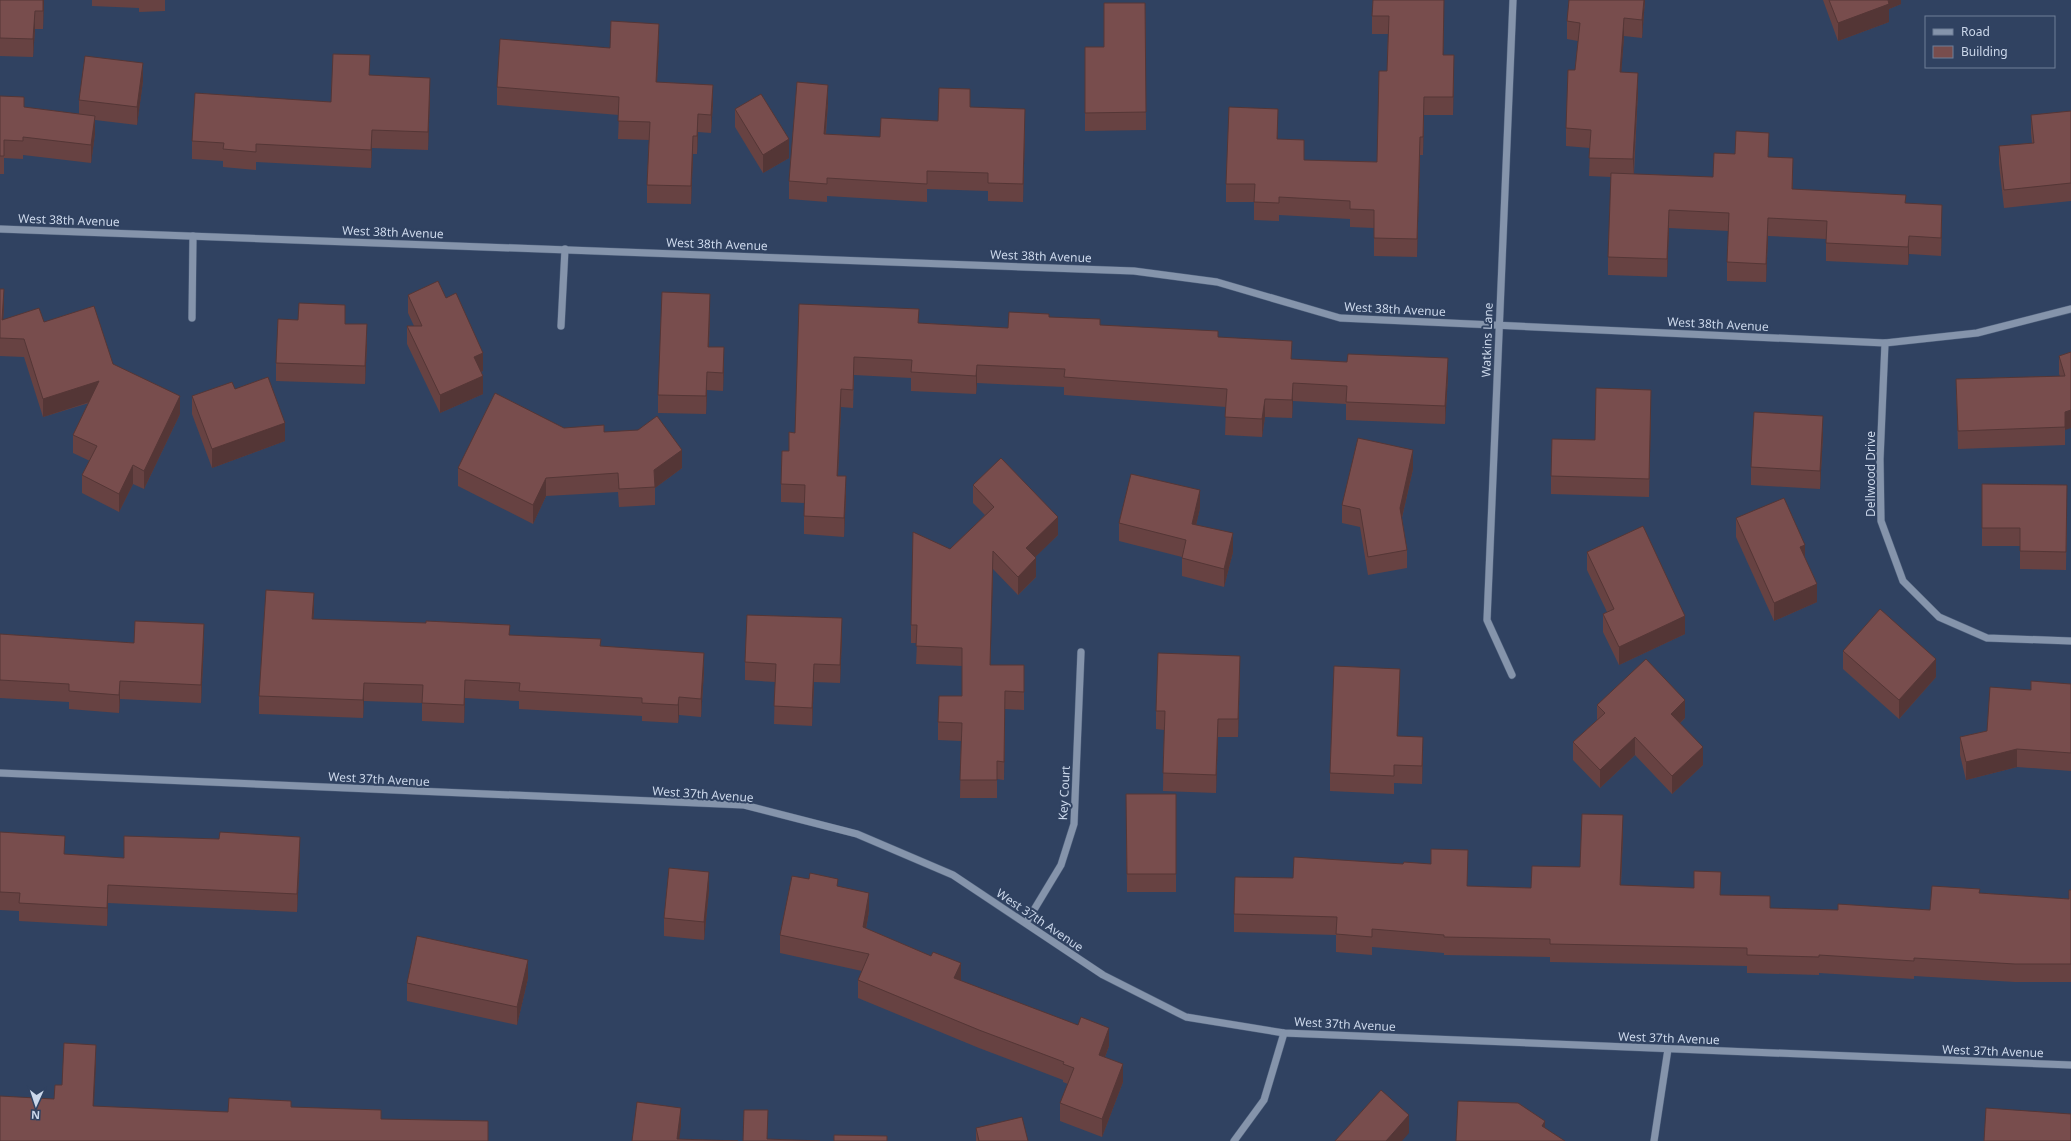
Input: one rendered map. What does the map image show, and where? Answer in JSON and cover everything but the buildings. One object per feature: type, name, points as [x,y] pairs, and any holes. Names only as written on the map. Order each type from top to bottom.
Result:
[{"type":"street","name":"Watkins Lane","points":[[1512,675],[1487,620],[1513,0]]},
{"type":"street","name":"West 38th Avenue","points":[[0,229],[1134,271],[1217,282],[1340,318],[1885,343],[1977,333],[2071,309]]},
{"type":"street","points":[[192,318],[193,236]]},
{"type":"street","points":[[562,326],[565,249]]},
{"type":"street","name":"Dellwood Drive","points":[[1885,343],[1880,459],[1881,521],[1902,581],[1939,617],[1987,638],[2071,641]]},
{"type":"street","name":"Key Court","points":[[1026,923],[1060,865],[1074,824],[1081,652]]},
{"type":"street","name":"West 37th Avenue","points":[[0,773],[744,805],[857,834],[953,875],[1103,975],[1186,1017],[1284,1033],[1668,1050],[2071,1065]]},
{"type":"street","points":[[1234,1141],[1264,1100],[1284,1033]]},
{"type":"street","points":[[1654,1141],[1668,1050]]}]
